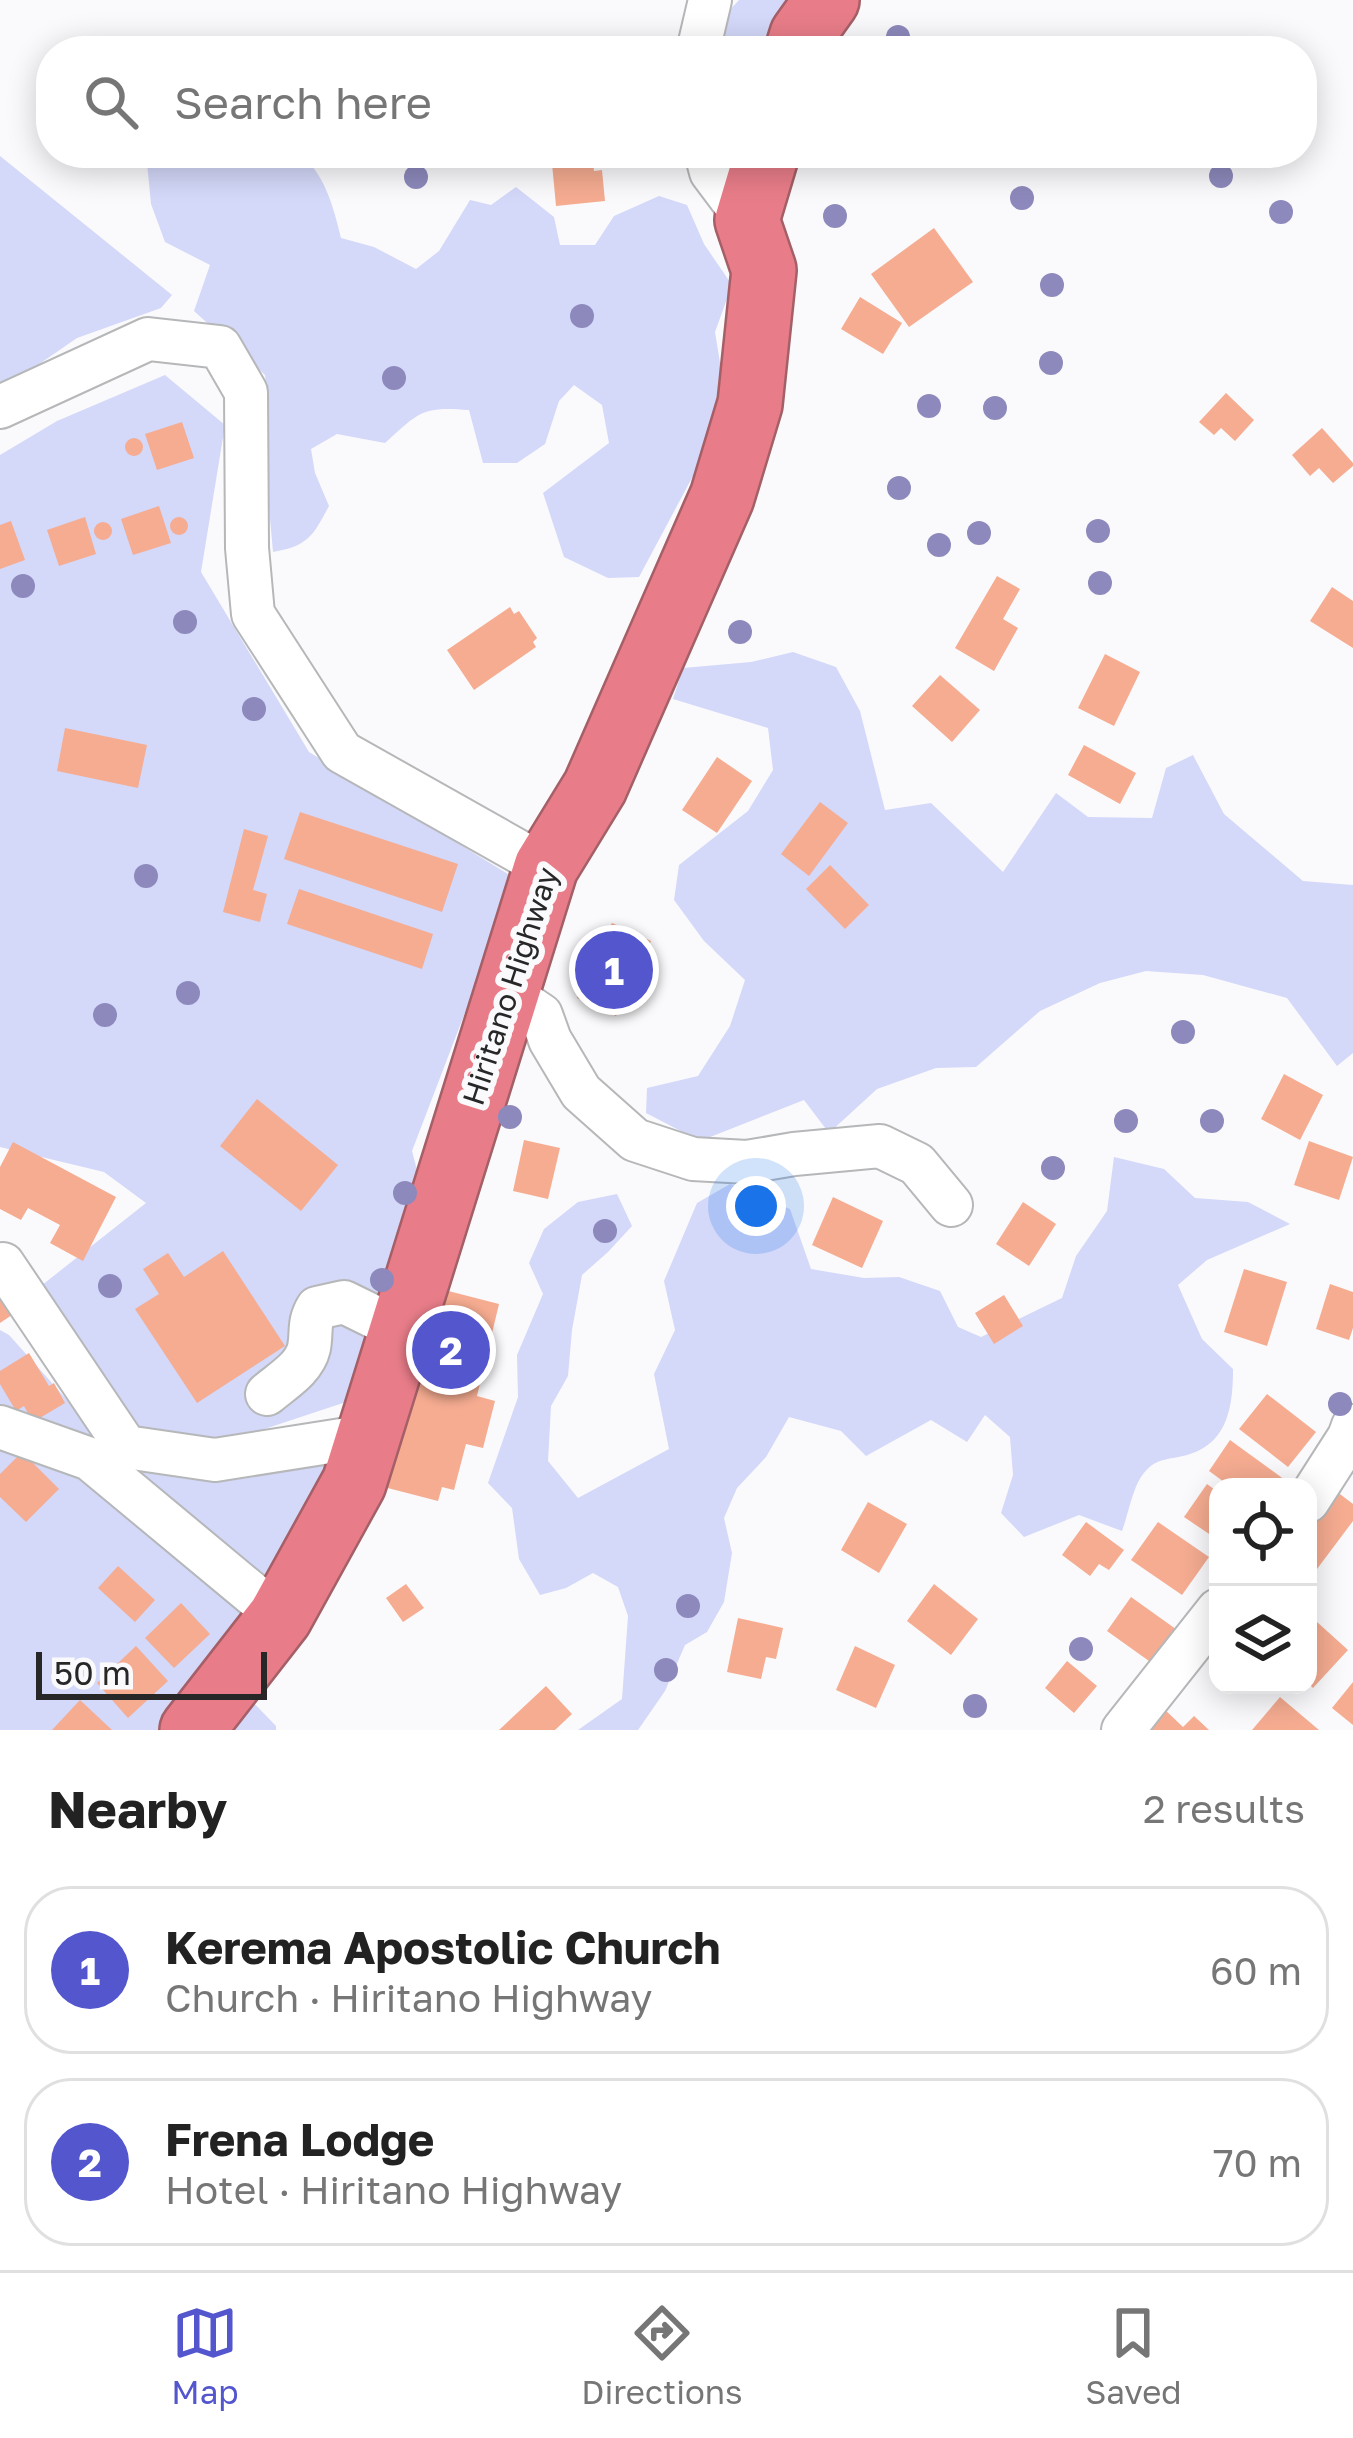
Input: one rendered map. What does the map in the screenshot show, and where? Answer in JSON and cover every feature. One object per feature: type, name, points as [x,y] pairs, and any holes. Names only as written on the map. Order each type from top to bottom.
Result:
[{"type":"highway","points":[[802,36],[827,0]]},
{"type":"highway","points":[[747,220],[763,168]]},
{"type":"highway","name":"Hiritano Highway","points":[[192,1730],[280,1617],[354,1483],[546,866],[595,787],[722,496],[750,404],[764,270],[747,220]]},
{"type":"street","points":[[702,36],[710,0]]},
{"type":"street","points":[[710,168],[747,220]]},
{"type":"street","points":[[0,407],[148,339],[220,347],[246,392],[247,548],[253,614],[342,752],[546,866]]},
{"type":"street","points":[[507,992],[541,1015],[581,1092],[635,1140],[693,1159],[747,1162],[880,1146],[916,1164],[951,1204]]},
{"type":"street","points":[[3,1264],[126,1447],[215,1460],[368,1436]]},
{"type":"street","points":[[267,1394],[302,1364],[309,1346],[309,1321],[317,1308],[344,1302],[400,1330]]},
{"type":"street","points":[[1317,1487],[1353,1426]]},
{"type":"street","points":[[0,1427],[90,1459],[280,1617]]},
{"type":"street","points":[[1124,1730],[1209,1621]]},
{"type":"shaded area","points":[[739,0],[799,0],[769,36],[718,36],[726,14]]},
{"type":"shaded area","points":[[0,156],[172,295],[161,308],[77,338],[0,391]]},
{"type":"shaded area","points":[[147,168],[313,168],[331,203],[341,238],[374,247],[416,269],[439,251],[470,200],[491,205],[516,187],[554,217],[560,245],[595,245],[614,216],[659,196],[687,205],[704,244],[732,285],[715,332],[722,375],[717,431],[639,577],[608,578],[564,557],[543,493],[609,443],[602,405],[574,385],[559,401],[545,444],[517,463],[483,463],[469,410],[422,413],[385,443],[337,434],[311,449],[329,506],[302,543],[273,552],[264,451],[265,375],[194,311],[210,265],[165,242],[151,204]]},
{"type":"shaded area","points":[[165,375],[225,425],[201,572],[309,752],[516,879],[412,1151],[423,1193],[349,1401],[237,1438],[148,1447],[32,1293],[146,1203],[104,1172],[0,1147],[0,455],[57,421]]},
{"type":"shaded area","points":[[793,652],[836,667],[860,711],[885,810],[931,803],[1003,872],[1056,793],[1088,817],[1152,818],[1166,768],[1193,755],[1224,814],[1303,881],[1353,885],[1353,1053],[1337,1066],[1287,998],[1203,975],[1146,971],[1100,983],[1040,1011],[976,1067],[936,1068],[877,1089],[829,1133],[804,1100],[700,1141],[646,1113],[647,1088],[698,1076],[730,1026],[745,980],[704,941],[674,900],[679,865],[748,811],[773,770],[768,728],[673,699],[683,668],[751,662]]},
{"type":"shaded area","points":[[1114,1157],[1164,1169],[1195,1198],[1248,1202],[1290,1224],[1207,1260],[1178,1285],[1202,1339],[1233,1369],[1230,1408],[1213,1440],[1147,1470],[1135,1489],[1122,1531],[1079,1515],[1024,1537],[1001,1513],[1013,1475],[1010,1437],[985,1415],[967,1442],[931,1420],[866,1456],[841,1431],[789,1417],[766,1457],[737,1488],[724,1518],[732,1553],[724,1602],[707,1632],[685,1645],[665,1691],[638,1730],[578,1730],[622,1699],[628,1616],[618,1587],[593,1573],[540,1595],[519,1559],[512,1508],[488,1483],[518,1397],[517,1355],[543,1294],[529,1263],[544,1229],[578,1202],[617,1194],[632,1226],[582,1275],[568,1376],[551,1406],[548,1461],[578,1498],[669,1449],[654,1374],[675,1330],[664,1281],[697,1203],[730,1184],[790,1209],[811,1269],[864,1278],[899,1277],[940,1291],[958,1327],[981,1337],[1062,1298],[1076,1256],[1107,1211]]},
{"type":"shaded area","points":[[0,1330],[85,1420],[316,1457],[334,1467],[249,1608],[166,1730],[0,1730]]},
{"type":"shaded area","points":[[249,1698],[276,1726],[276,1730],[223,1730]]},
{"type":"building","points":[[552,168],[602,170],[605,201],[556,206]]},
{"type":"building","points":[[934,228],[973,282],[909,327],[871,274]]},
{"type":"building","points":[[860,297],[902,323],[883,354],[841,329]]},
{"type":"building","points":[[1226,393],[1254,420],[1235,441],[1221,428],[1214,435],[1199,422]]},
{"type":"building","points":[[182,422],[194,458],[157,470],[145,434]]},
{"type":"building","points":[[1322,428],[1353,463],[1333,483],[1319,468],[1310,476],[1292,455]]},
{"type":"building","points":[[134,438],[143,447],[134,456],[125,447]]},
{"type":"building","points":[[159,506],[171,543],[133,555],[121,519]]},
{"type":"building","points":[[85,517],[96,554],[59,566],[47,530]]},
{"type":"building","points":[[179,517],[188,526],[179,535],[170,526]]},
{"type":"building","points":[[11,521],[25,560],[0,569],[0,525]]},
{"type":"building","points":[[103,522],[112,531],[103,540],[94,531]]},
{"type":"building","points":[[997,576],[1020,589],[1003,619],[1018,628],[994,671],[955,648]]},
{"type":"building","points":[[1332,587],[1353,601],[1353,648],[1310,621]]},
{"type":"building","points":[[510,607],[514,614],[519,611],[537,638],[536,647],[474,690],[447,650]]},
{"type":"building","points":[[1105,654],[1140,672],[1114,726],[1078,708]]},
{"type":"building","points":[[940,675],[980,710],[952,742],[912,706]]},
{"type":"building","points":[[65,728],[147,745],[138,788],[57,771]]},
{"type":"building","points":[[1084,745],[1136,773],[1120,804],[1068,775]]},
{"type":"building","points":[[717,757],[752,781],[717,833],[682,810]]},
{"type":"building","points":[[820,802],[848,823],[809,876],[781,854]]},
{"type":"building","points":[[300,812],[458,864],[442,912],[284,859]]},
{"type":"building","points":[[244,829],[268,836],[253,890],[267,894],[260,922],[223,912]]},
{"type":"building","points":[[830,865],[869,905],[845,929],[806,889]]},
{"type":"building","points":[[299,889],[433,934],[422,969],[287,924]]},
{"type":"building","points":[[612,923],[651,941],[616,1016],[577,998]]},
{"type":"building","points":[[1284,1074],[1323,1095],[1300,1140],[1261,1119]]},
{"type":"building","points":[[257,1099],[338,1165],[301,1211],[220,1146]]},
{"type":"building","points":[[524,1140],[560,1148],[548,1199],[513,1191]]},
{"type":"building","points":[[1309,1141],[1353,1157],[1339,1200],[1294,1185]]},
{"type":"building","points":[[13,1142],[116,1197],[83,1261],[50,1243],[60,1225],[28,1208],[21,1220],[0,1209],[0,1167]]},
{"type":"building","points":[[833,1197],[883,1221],[862,1268],[812,1245]]},
{"type":"building","points":[[1023,1202],[1056,1224],[1029,1266],[996,1244]]},
{"type":"building","points":[[223,1251],[285,1346],[197,1403],[135,1309],[159,1294],[143,1269],[168,1253],[184,1277]]},
{"type":"building","points":[[1244,1269],[1287,1282],[1267,1346],[1224,1332]]},
{"type":"building","points":[[1330,1284],[1353,1292],[1349,1340],[1316,1329]]},
{"type":"building","points":[[429,1286],[499,1304],[477,1396],[495,1401],[483,1448],[466,1444],[454,1490],[442,1487],[438,1501],[380,1486]]},
{"type":"building","points":[[0,1290],[15,1313],[0,1323]]},
{"type":"building","points":[[1004,1295],[1023,1326],[994,1344],[975,1313]]},
{"type":"building","points":[[29,1353],[65,1403],[33,1422],[24,1406],[16,1411],[0,1384],[0,1371]]},
{"type":"building","points":[[1267,1394],[1316,1432],[1288,1467],[1239,1429]]},
{"type":"building","points":[[1230,1440],[1282,1478],[1219,1478],[1209,1471]]},
{"type":"building","points":[[22,1452],[59,1489],[26,1522],[0,1497],[0,1474]]},
{"type":"building","points":[[1207,1484],[1209,1485],[1209,1534],[1184,1517]]},
{"type":"building","points":[[1332,1488],[1353,1504],[1353,1521],[1317,1569],[1317,1508]]},
{"type":"building","points":[[868,1502],[907,1524],[879,1573],[841,1550]]},
{"type":"building","points":[[1086,1522],[1124,1550],[1109,1570],[1099,1564],[1090,1576],[1062,1555]]},
{"type":"building","points":[[1158,1522],[1209,1557],[1182,1595],[1131,1560]]},
{"type":"building","points":[[118,1566],[155,1600],[135,1622],[98,1588]]},
{"type":"building","points":[[406,1584],[424,1608],[403,1622],[386,1598]]},
{"type":"building","points":[[934,1584],[978,1619],[951,1655],[907,1621]]},
{"type":"building","points":[[1131,1597],[1180,1632],[1156,1666],[1107,1631]]},
{"type":"building","points":[[181,1603],[210,1634],[174,1668],[145,1638]]},
{"type":"building","points":[[738,1618],[783,1628],[776,1659],[766,1657],[761,1679],[727,1672]]},
{"type":"building","points":[[1317,1622],[1348,1650],[1317,1684]]},
{"type":"building","points":[[136,1646],[168,1681],[128,1718],[97,1683]]},
{"type":"building","points":[[855,1646],[895,1665],[876,1708],[836,1690]]},
{"type":"building","points":[[1067,1661],[1097,1686],[1074,1713],[1045,1688]]},
{"type":"building","points":[[1353,1682],[1353,1725],[1332,1708]]},
{"type":"building","points":[[546,1686],[572,1714],[555,1730],[499,1730]]},
{"type":"building","points":[[1280,1697],[1319,1730],[1252,1730]]},
{"type":"building","points":[[80,1700],[112,1730],[52,1730]]},
{"type":"building","points":[[1163,1708],[1183,1727],[1194,1716],[1209,1730],[1143,1730]]},
{"type":"place","name":"Kerema Apostolic Church","points":[[614,970]]},
{"type":"place","name":"Frena Lodge","points":[[451,1350]]}]
